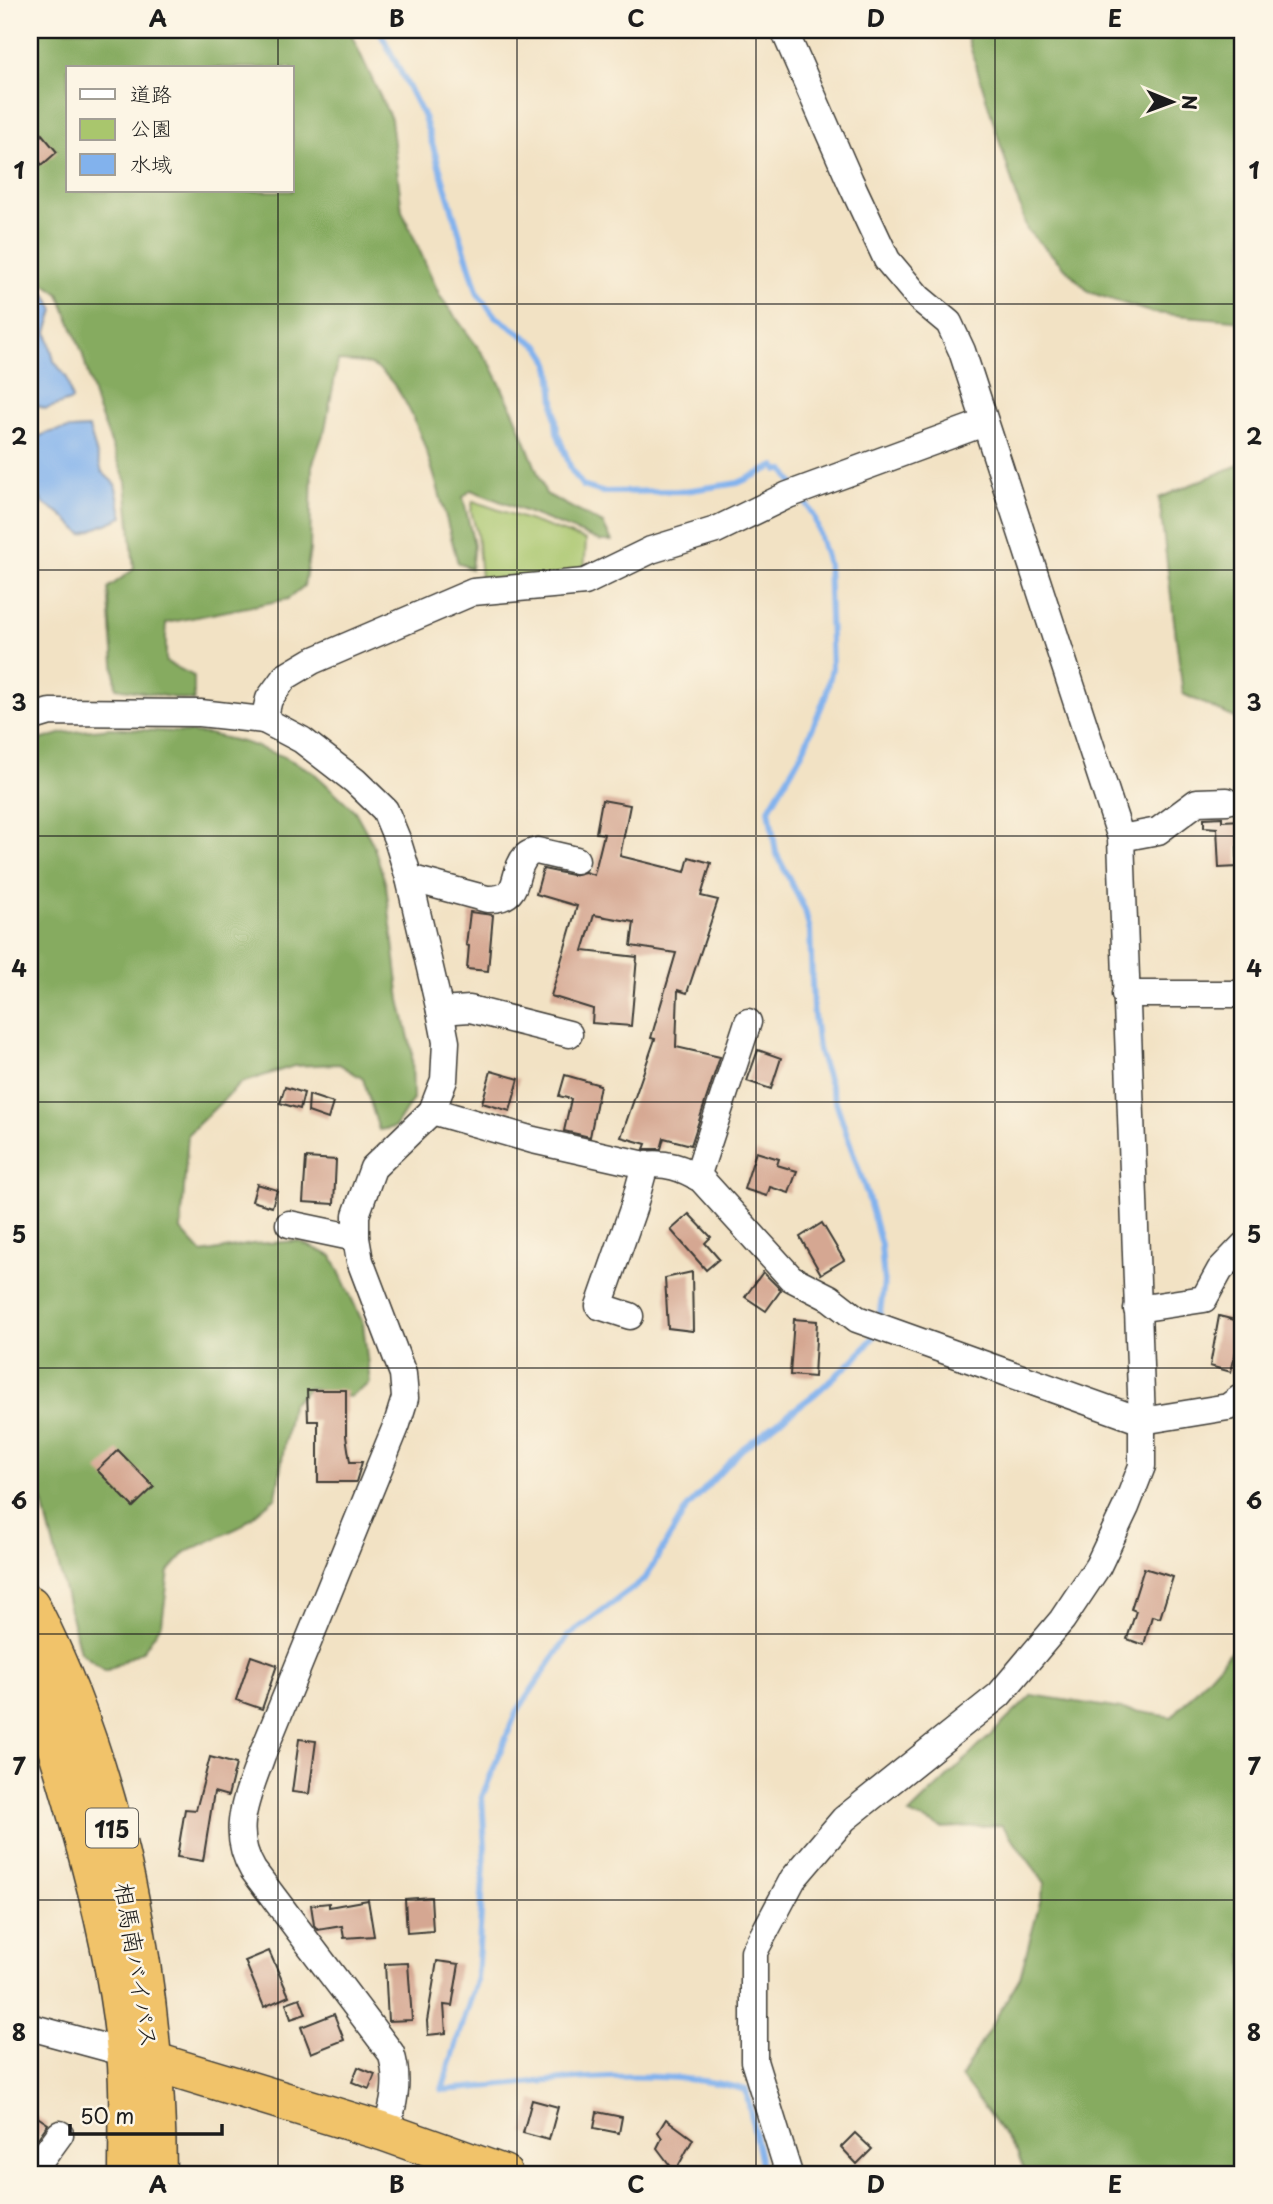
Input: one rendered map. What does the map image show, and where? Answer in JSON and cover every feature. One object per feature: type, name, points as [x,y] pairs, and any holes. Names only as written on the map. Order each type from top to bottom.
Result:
[{"type":"highway","name":"相馬南バイパス","points":[[30,1605],[79,1713],[125,1880],[141,1966],[140,2058],[128,2174]]},
{"type":"highway","name":"相馬南バイパス","points":[[30,1672],[47,1715],[95,1882],[113,1964],[140,2058],[157,2174]]},
{"type":"highway","points":[[140,2058],[385,2132],[503,2174]]},
{"type":"street","points":[[784,30],[887,260],[919,298],[949,323],[962,351],[1121,838],[1142,1420],[1142,1466],[1126,1507],[1098,1566],[1062,1620],[999,1695],[844,1819],[793,1879],[754,1952],[754,2061],[789,2174]]},
{"type":"street","points":[[264,720],[269,699],[285,677],[312,661],[472,592],[585,582],[651,550],[716,530],[788,495],[984,424]]},
{"type":"street","points":[[30,718],[50,712],[200,713],[264,720],[302,740],[355,781],[385,810],[409,878],[446,1042],[444,1080],[432,1111],[373,1168],[356,1215],[360,1261],[403,1374],[405,1398],[397,1424],[262,1755],[247,1801],[241,1836],[242,1847],[253,1870],[391,2053],[396,2067],[395,2088],[393,2108],[385,2132]]},
{"type":"street","points":[[1121,838],[1158,831],[1197,802],[1227,801]]},
{"type":"street","points":[[409,878],[487,899],[498,899],[510,893],[526,856],[537,850],[576,860]]},
{"type":"street","points":[[1125,994],[1243,994]]},
{"type":"street","points":[[440,1010],[470,1009],[569,1034]]},
{"type":"street","points":[[697,1177],[748,1022]]},
{"type":"street","points":[[432,1111],[533,1140],[645,1165],[660,1163],[686,1170],[697,1177],[792,1278],[830,1298],[857,1319],[907,1338],[1142,1420],[1228,1406],[1243,1396]]},
{"type":"street","points":[[629,1316],[599,1306],[633,1209],[645,1165]]},
{"type":"street","points":[[289,1224],[356,1238]]},
{"type":"street","points":[[1137,1309],[1204,1299],[1220,1270],[1243,1246]]},
{"type":"street","points":[[30,2027],[140,2058]]},
{"type":"street","points":[[31,2174],[60,2134]]},
{"type":"green space","points":[[30,30],[349,30],[391,119],[402,211],[440,296],[491,365],[515,415],[546,494],[603,524],[612,541],[601,541],[471,490],[463,497],[474,545],[471,569],[458,563],[428,456],[405,402],[391,381],[375,367],[338,361],[325,429],[312,466],[310,550],[304,586],[288,599],[166,623],[166,662],[194,676],[194,701],[116,688],[108,588],[134,569],[126,482],[96,404],[82,352],[59,294],[45,284],[30,285]]},
{"type":"green space","points":[[965,30],[1243,30],[1243,321],[1153,313],[1089,292],[1027,230]]},
{"type":"green space","points":[[1243,463],[1243,722],[1183,694],[1159,498]]},
{"type":"green space","points":[[473,501],[586,540],[584,578],[481,578],[477,534],[471,511]]},
{"type":"green space","points":[[111,728],[209,734],[246,743],[312,771],[355,811],[373,844],[386,885],[400,1000],[412,1051],[413,1099],[395,1127],[379,1130],[363,1079],[339,1064],[294,1066],[241,1083],[188,1134],[181,1230],[202,1253],[252,1244],[298,1241],[332,1256],[363,1323],[370,1383],[350,1397],[309,1388],[291,1405],[276,1497],[240,1527],[186,1552],[169,1571],[162,1623],[144,1650],[106,1671],[80,1652],[43,1503],[30,1476],[30,743],[63,733]]},
{"type":"green space","points":[[1243,1638],[1243,2174],[1026,2174],[1017,2152],[961,2077],[1020,1977],[1045,1883],[1002,1825],[942,1828],[909,1814],[1032,1695],[1172,1717]]},
{"type":"water","points":[[46,294],[54,310],[47,332],[54,361],[67,378],[72,400],[46,409],[32,404],[30,400],[30,328]]},
{"type":"water","points":[[89,428],[102,472],[115,484],[123,517],[82,534],[61,514],[44,504],[30,487],[30,442],[50,432]]},
{"type":"building","points":[[30,120],[57,152],[42,165],[30,151]]},
{"type":"building","points":[[602,800],[630,805],[620,856],[685,872],[689,857],[711,863],[701,896],[718,900],[687,993],[678,990],[676,1047],[720,1057],[691,1145],[664,1138],[661,1149],[644,1149],[646,1144],[621,1137],[655,1039],[651,1038],[676,953],[631,946],[634,922],[594,915],[583,951],[637,957],[631,1026],[592,1023],[593,1009],[551,996],[577,906],[536,894],[543,869],[572,875],[585,872],[594,875],[604,834],[596,833]]},
{"type":"building","points":[[1222,817],[1222,821],[1243,820],[1243,846],[1237,847],[1238,867],[1219,868],[1217,828],[1204,827],[1204,818]]},
{"type":"building","points":[[470,912],[493,915],[488,971],[467,969],[469,946],[466,945]]},
{"type":"building","points":[[758,1050],[781,1058],[771,1089],[747,1081]]},
{"type":"building","points":[[491,1071],[519,1079],[510,1111],[482,1103]]},
{"type":"building","points":[[565,1075],[600,1085],[590,1137],[564,1131],[571,1099],[559,1096]]},
{"type":"building","points":[[285,1087],[304,1093],[300,1109],[280,1103]]},
{"type":"building","points":[[309,1095],[333,1103],[328,1119],[308,1112]]},
{"type":"building","points":[[756,1152],[779,1159],[777,1165],[797,1171],[789,1193],[770,1187],[767,1196],[744,1189]]},
{"type":"building","points":[[306,1158],[336,1160],[334,1204],[303,1202]]},
{"type":"building","points":[[257,1184],[277,1190],[272,1207],[252,1201]]},
{"type":"building","points":[[689,1214],[711,1237],[705,1243],[719,1259],[706,1270],[671,1230]]},
{"type":"building","points":[[822,1223],[844,1260],[821,1274],[800,1237]]},
{"type":"building","points":[[692,1272],[693,1331],[668,1328],[665,1278]]},
{"type":"building","points":[[763,1272],[781,1290],[766,1311],[745,1297]]},
{"type":"building","points":[[1219,1316],[1243,1322],[1231,1372],[1210,1366]]},
{"type":"building","points":[[794,1319],[817,1321],[814,1377],[790,1375]]},
{"type":"building","points":[[307,1390],[346,1390],[346,1436],[350,1462],[362,1462],[356,1482],[318,1482],[318,1421],[308,1421]]},
{"type":"building","points":[[118,1450],[154,1487],[133,1507],[97,1470]]},
{"type":"building","points":[[1144,1568],[1173,1577],[1160,1618],[1152,1616],[1144,1645],[1127,1639],[1136,1611],[1131,1609]]},
{"type":"building","points":[[251,1656],[277,1665],[262,1709],[236,1700]]},
{"type":"building","points":[[299,1739],[316,1741],[309,1794],[292,1792]]},
{"type":"building","points":[[210,1757],[236,1764],[228,1796],[214,1792],[203,1861],[177,1857],[185,1809],[196,1810]]},
{"type":"building","points":[[431,1897],[433,1931],[407,1933],[405,1899]]},
{"type":"building","points":[[368,1900],[374,1936],[344,1938],[342,1926],[318,1930],[314,1925],[311,1905],[329,1903],[329,1907]]},
{"type":"building","points":[[269,1951],[289,1996],[264,2007],[245,1961]]},
{"type":"building","points":[[437,1961],[459,1964],[452,2006],[444,2005],[446,2033],[428,2035],[427,2021]]},
{"type":"building","points":[[408,1963],[412,2020],[388,2021],[385,1964]]},
{"type":"building","points":[[300,1998],[306,2014],[291,2019],[286,2003]]},
{"type":"building","points":[[334,2014],[344,2040],[311,2053],[301,2027]]},
{"type":"building","points":[[358,2067],[375,2074],[369,2089],[352,2082]]},
{"type":"building","points":[[532,2100],[558,2107],[549,2140],[523,2133]]},
{"type":"building","points":[[30,2112],[48,2124],[30,2149]]},
{"type":"building","points":[[597,2112],[622,2117],[619,2133],[594,2128]]},
{"type":"building","points":[[666,2119],[693,2139],[675,2172],[657,2148],[662,2138],[658,2132]]},
{"type":"building","points":[[855,2133],[872,2149],[857,2164],[841,2147]]},
{"type":"waterway","points":[[379,30],[424,117],[478,294],[495,316],[540,347],[547,358],[551,370],[557,432],[572,471],[583,486],[602,492],[685,491],[738,483],[775,466],[778,470],[784,470],[794,485]]},
{"type":"waterway","points":[[802,497],[814,516],[828,564],[832,668],[826,695],[802,753],[769,809],[776,853],[805,910],[810,931],[813,1007],[818,1049],[868,1197],[881,1245],[884,1283],[879,1319]]},
{"type":"waterway","points":[[763,2174],[746,2090],[710,2082],[634,2077],[556,2080],[442,2090],[477,1978],[485,1847],[482,1797],[516,1713],[568,1636],[645,1579],[686,1509],[742,1449],[815,1394],[856,1358],[877,1333]]}]
